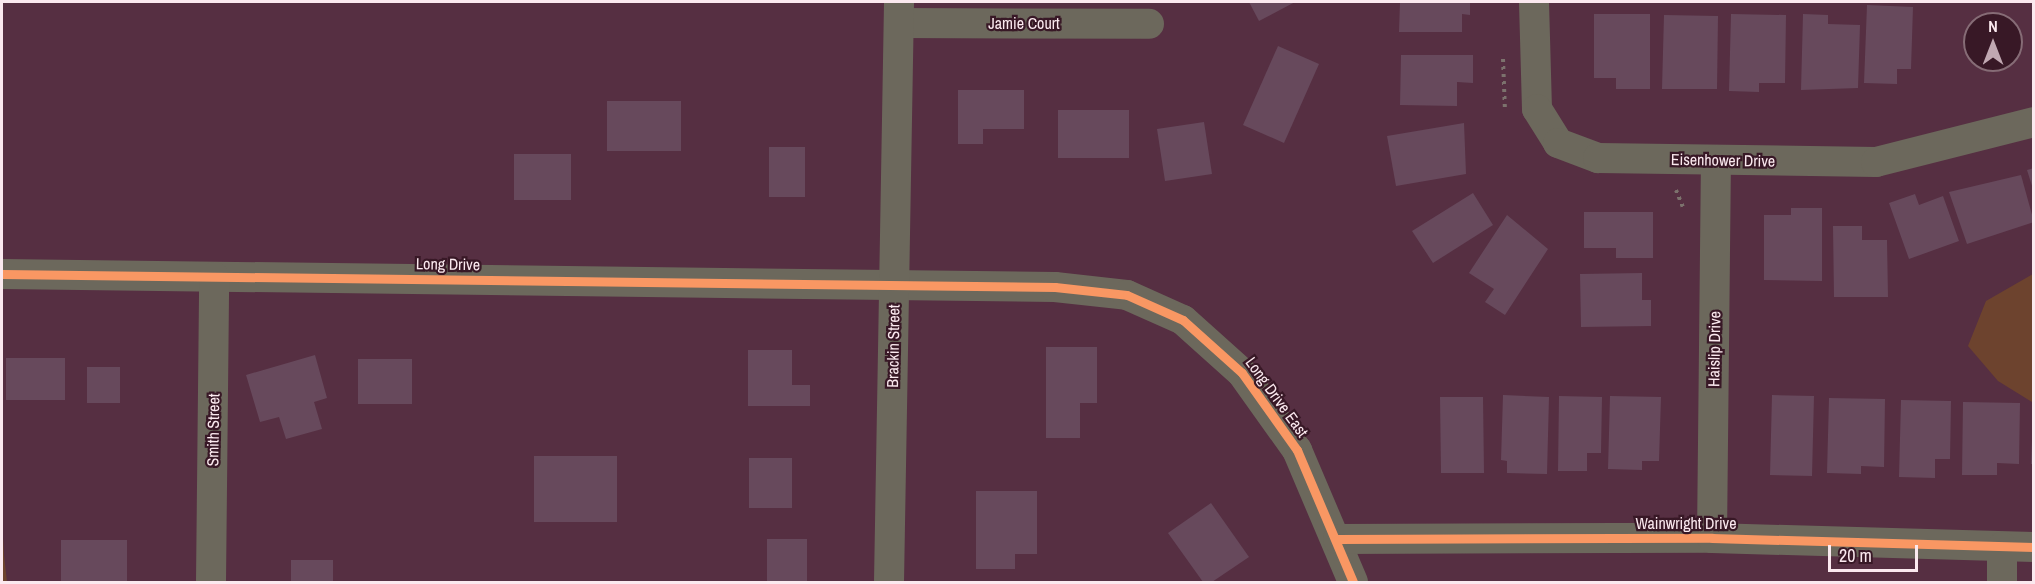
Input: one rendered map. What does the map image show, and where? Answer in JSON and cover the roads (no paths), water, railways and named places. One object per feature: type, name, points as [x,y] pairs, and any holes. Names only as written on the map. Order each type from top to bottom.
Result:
[{"type":"street","name":"Eisenhower Drive","points":[[1534,2],[1537,109],[1558,143],[1598,158],[1876,162],[2034,122]]},
{"type":"street","name":"Jamie Court","points":[[899,12],[1149,24]]},
{"type":"street","name":"Brackin Street","points":[[890,582],[899,12]]},
{"type":"street","name":"Haislip Drive","points":[[1712,538],[1716,160]]},
{"type":"street","name":"Long Drive","points":[[2,274],[894,287]]},
{"type":"street","name":"Smith Street","points":[[211,582],[214,277]]},
{"type":"street","name":"Long Drive East","points":[[894,287],[1094,289],[1149,302],[1183,320],[1228,357],[1283,431],[1319,492],[1353,582]]},
{"type":"street","name":"Wainwright Drive","points":[[1338,538],[1712,538],[2034,548]]},
{"type":"street","points":[[2002,547],[2002,582]]}]
